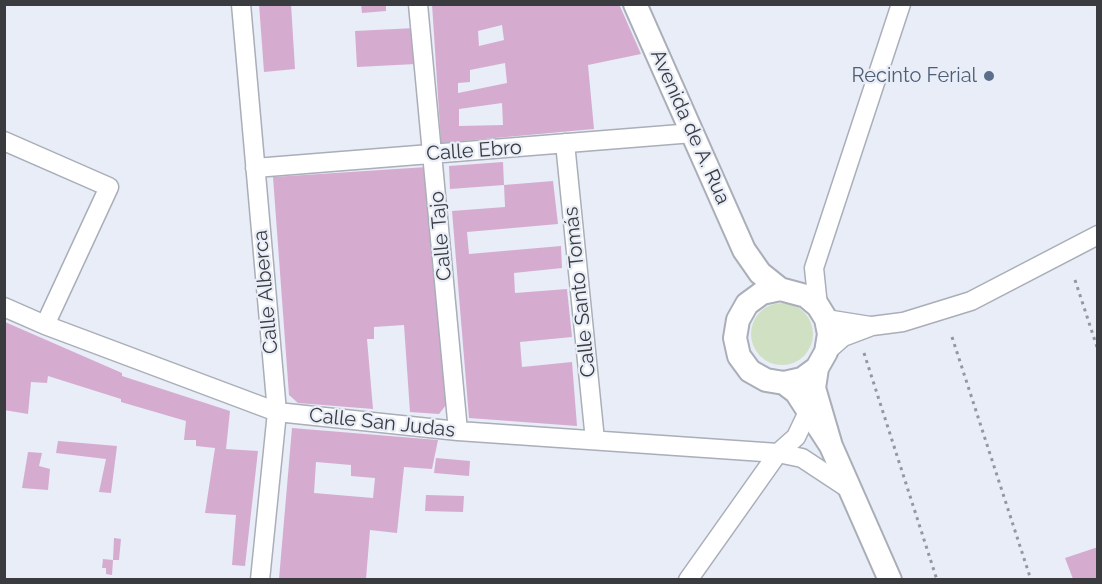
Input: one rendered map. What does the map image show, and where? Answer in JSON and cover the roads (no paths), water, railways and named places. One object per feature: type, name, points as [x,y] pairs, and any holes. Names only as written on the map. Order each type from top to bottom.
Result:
[{"type":"street","name":"Calle Alberca","points":[[241,4],[277,412],[260,579]]},
{"type":"street","name":"Calle Tajo","points":[[418,4],[458,431]]},
{"type":"street","name":"Avenida de A. Rua","points":[[635,4],[744,250],[760,273],[784,290]]},
{"type":"street","points":[[890,579],[831,446],[814,388],[829,334],[822,313],[814,268],[901,4]]},
{"type":"street","name":"Calle Ebro","points":[[255,168],[693,134]]},
{"type":"street","points":[[4,141],[109,187],[45,325]]},
{"type":"street","name":"Calle Santo Tomás","points":[[565,143],[595,440]]},
{"type":"street","points":[[872,326],[822,313],[806,296],[784,290],[762,293],[747,304],[738,320],[735,338],[739,356],[750,371],[766,380],[784,383],[802,379],[843,337],[872,326],[903,322],[971,301],[1098,235]]},
{"type":"street","name":"Avenida de A. Rua","points":[[744,250],[749,280],[747,304]]},
{"type":"street","points":[[784,290],[814,268]]},
{"type":"street","name":"Calle San Judas","points":[[4,307],[45,325],[277,412],[458,431],[778,453],[802,458],[849,489]]},
{"type":"street","points":[[784,383],[796,392],[831,446]]},
{"type":"street","points":[[688,579],[778,453],[796,437],[808,412]]},
{"type":"street","points":[[802,458],[831,446]]},
{"type":"place","name":"Recinto Ferial","points":[[989,76]]}]
